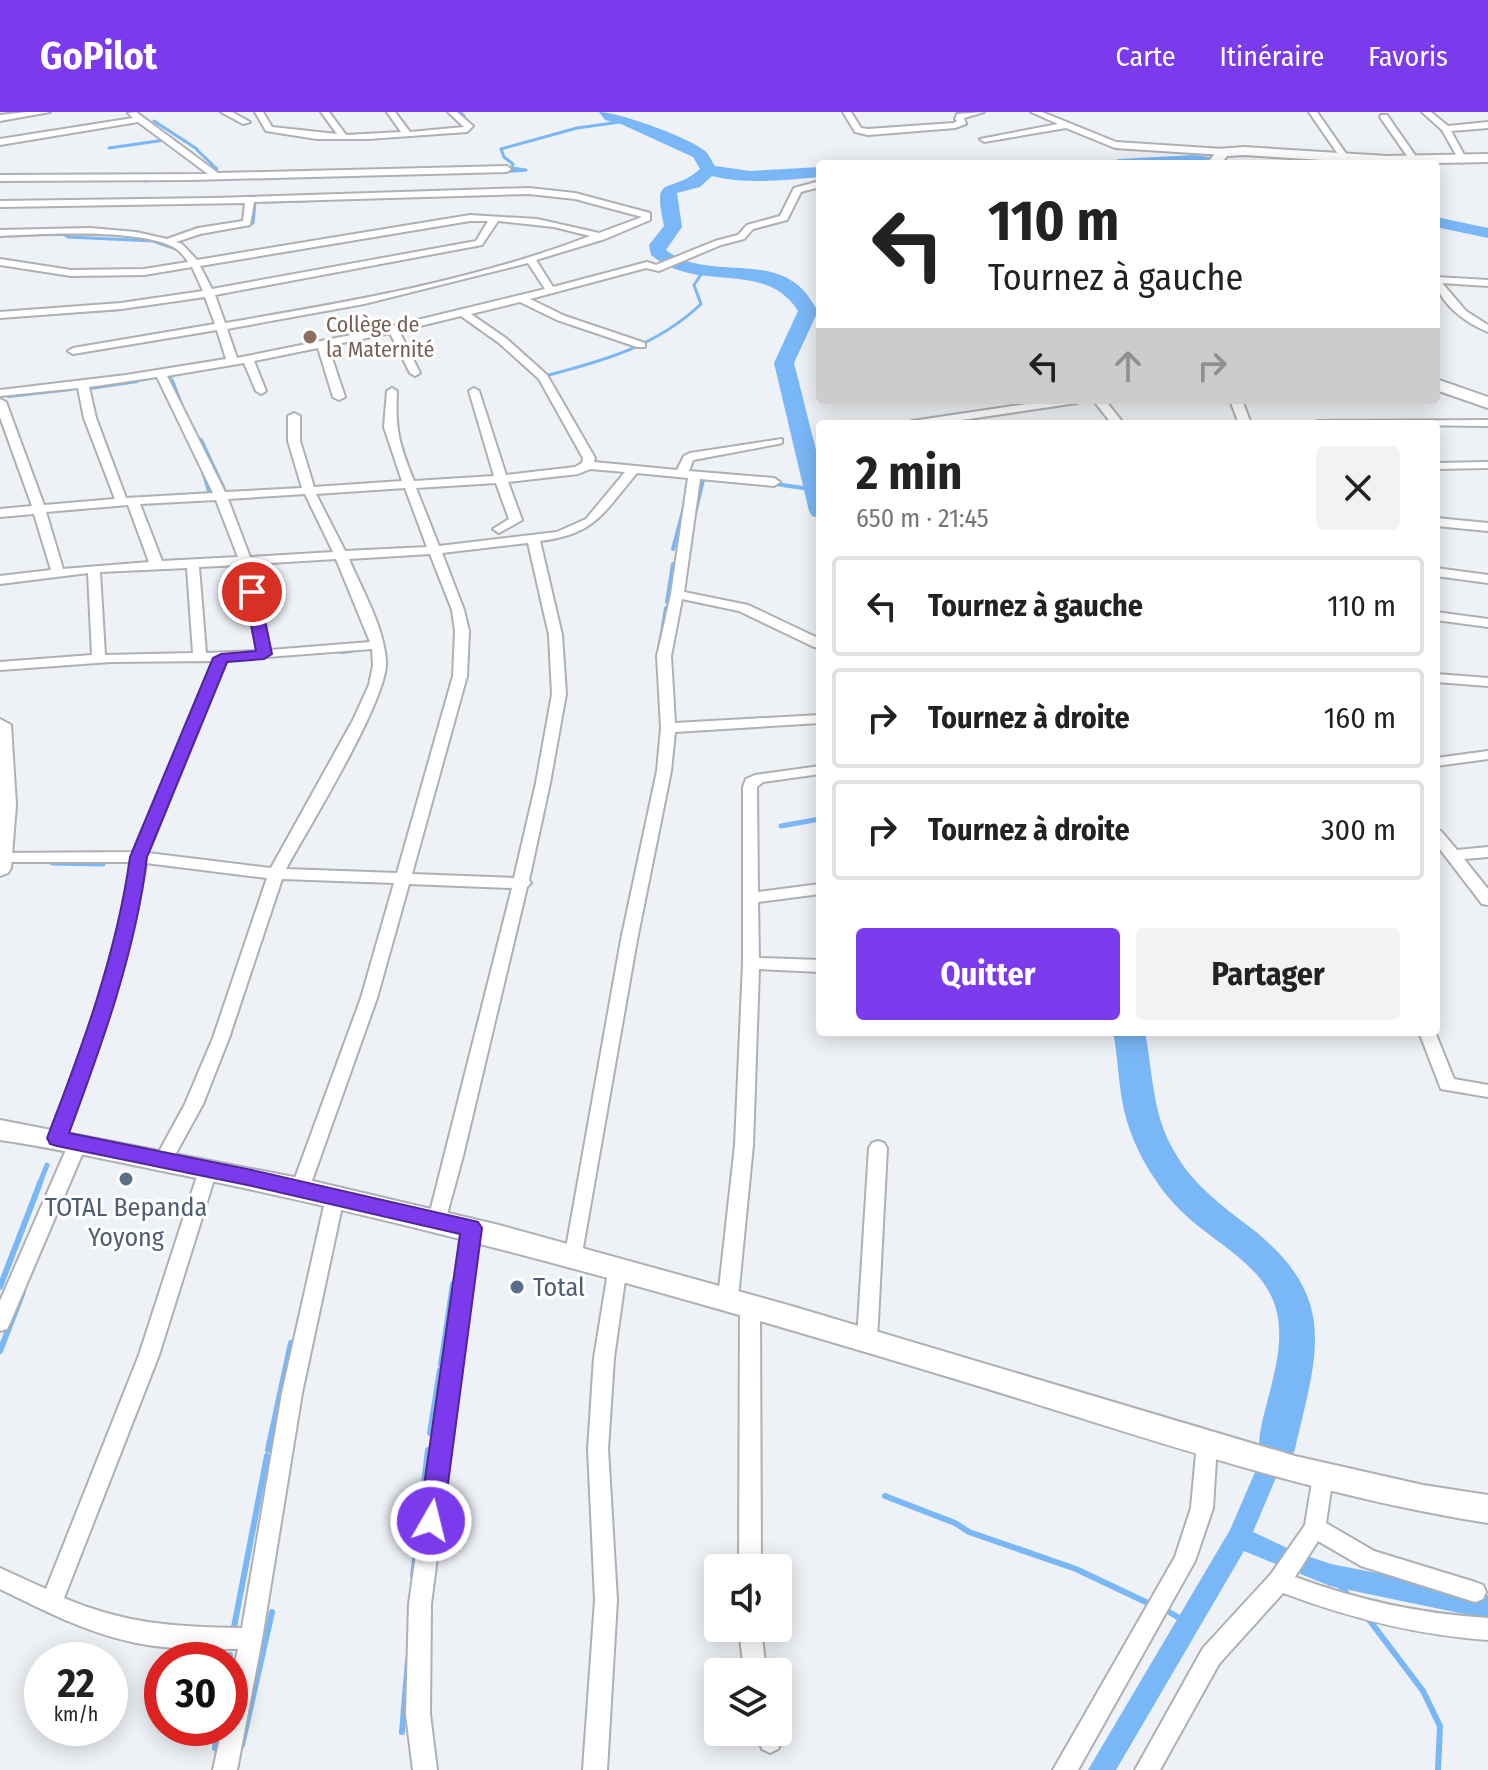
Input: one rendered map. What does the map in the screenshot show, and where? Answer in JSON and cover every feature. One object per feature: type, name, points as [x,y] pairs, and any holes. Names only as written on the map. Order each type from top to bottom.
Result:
[{"type":"main road","points":[[1217,160],[1223,152],[1392,160]]},
{"type":"main road","points":[[1440,160],[1488,158]]},
{"type":"main road","points":[[1440,385],[1488,403]]},
{"type":"main road","points":[[0,731],[5,805],[1,863]]},
{"type":"main road","points":[[0,1130],[68,1140],[300,1189],[574,1254],[1315,1474],[1441,1502],[1488,1509]]},
{"type":"street","points":[[0,118],[46,112]]},
{"type":"street","points":[[131,112],[215,175]]},
{"type":"street","points":[[225,112],[246,122]]},
{"type":"street","points":[[259,112],[271,130],[343,136],[469,128],[452,112]]},
{"type":"street","points":[[325,112],[343,136]]},
{"type":"street","points":[[391,112],[407,134]]},
{"type":"street","points":[[847,112],[858,130],[868,132],[955,125],[963,122],[960,116],[980,112]]},
{"type":"street","points":[[1035,112],[1115,145],[1223,152]]},
{"type":"street","points":[[1313,112],[1345,158]]},
{"type":"street","points":[[1426,112],[1446,129],[1463,160]]},
{"type":"street","points":[[1384,117],[1414,160]]},
{"type":"street","points":[[0,142],[140,119]]},
{"type":"street","points":[[1446,129],[1488,125]]},
{"type":"street","points":[[984,139],[1064,126]]},
{"type":"street","points":[[0,178],[126,179],[507,169]]},
{"type":"street","points":[[0,393],[83,386],[161,374],[393,329],[647,265],[656,269],[741,237],[750,227],[784,218],[797,190],[816,185]]},
{"type":"street","points":[[0,204],[545,192],[648,216],[602,237],[531,260],[392,293],[73,351]]},
{"type":"street","points":[[422,194],[436,223]]},
{"type":"street","points":[[168,242],[208,229],[247,223],[250,200]]},
{"type":"street","points":[[0,262],[56,272],[112,274],[194,265],[436,223],[495,218],[576,229],[602,237]]},
{"type":"street","points":[[0,315],[92,310],[208,293],[479,243],[495,218]]},
{"type":"street","points":[[0,233],[86,232],[168,242],[185,251],[208,293],[232,360]]},
{"type":"street","points":[[531,260],[551,291]]},
{"type":"street","points":[[1440,281],[1488,283]]},
{"type":"street","points":[[1440,286],[1462,313],[1488,329]]},
{"type":"street","points":[[521,299],[561,318],[641,345]]},
{"type":"street","points":[[463,313],[503,341],[543,377],[589,458],[588,465]]},
{"type":"street","points":[[393,329],[415,373]]},
{"type":"street","points":[[322,343],[339,397]]},
{"type":"street","points":[[247,357],[261,391]]},
{"type":"street","points":[[161,374],[221,497],[246,561],[264,654]]},
{"type":"street","points":[[83,386],[90,418],[157,566]]},
{"type":"street","points":[[300,1189],[369,998],[460,676],[462,631],[458,610],[391,436],[392,391]]},
{"type":"street","points":[[474,391],[516,520],[499,529]]},
{"type":"street","points":[[0,402],[39,509],[58,573]]},
{"type":"street","points":[[940,420],[1050,404]]},
{"type":"street","points":[[1102,404],[1115,420]]},
{"type":"street","points":[[163,1161],[194,1104],[221,1038],[276,874],[376,685],[380,666],[378,645],[341,555],[309,491],[294,441],[294,416]]},
{"type":"street","points":[[1440,423],[1488,423]]},
{"type":"street","points":[[574,1254],[629,940],[664,771],[668,728],[664,656],[677,594],[690,456],[778,441]]},
{"type":"street","points":[[0,513],[501,479],[578,470],[588,465],[774,482]]},
{"type":"street","points":[[1440,466],[1488,465]]},
{"type":"street","points":[[0,580],[94,569],[434,550],[533,539],[572,532],[590,522],[633,470]]},
{"type":"street","points":[[1440,522],[1488,527]]},
{"type":"street","points":[[437,1220],[463,1132],[480,1049],[523,883],[555,718],[560,671],[553,614],[533,539]]},
{"type":"street","points":[[193,564],[200,656]]},
{"type":"street","points":[[94,569],[99,658]]},
{"type":"street","points":[[1440,573],[1488,579]]},
{"type":"street","points":[[677,594],[743,608],[816,643]]},
{"type":"street","points":[[1440,617],[1488,623]]},
{"type":"street","points":[[0,666],[99,658],[221,658],[378,645]]},
{"type":"street","points":[[0,1323],[68,1140],[134,891],[139,857],[221,658]]},
{"type":"street","points":[[1440,678],[1488,682]]},
{"type":"street","points":[[668,728],[816,719]]},
{"type":"street","points":[[1440,761],[1488,755]]},
{"type":"street","points":[[749,1554],[739,1301],[751,963],[751,782],[816,771]]},
{"type":"street","points":[[1440,839],[1488,900]]},
{"type":"street","points":[[1453,855],[1488,852]]},
{"type":"street","points":[[1,863],[139,857],[276,874],[523,883]]},
{"type":"street","points":[[749,898],[816,890]]},
{"type":"street","points":[[751,963],[816,966]]},
{"type":"street","points":[[1429,1036],[1447,1084],[1488,1091]]},
{"type":"street","points":[[867,1340],[878,1148]]},
{"type":"street","points":[[51,1604],[149,1355],[208,1170]]},
{"type":"street","points":[[225,1770],[251,1639],[292,1393],[335,1197]]},
{"type":"street","points":[[425,1770],[418,1714],[420,1604],[471,1228]]},
{"type":"street","points":[[595,1770],[606,1600],[598,1449],[604,1358],[618,1266]]},
{"type":"street","points":[[1065,1770],[1184,1561],[1202,1508],[1207,1474],[1218,1446]]},
{"type":"street","points":[[1147,1770],[1211,1656],[1279,1581],[1315,1528],[1315,1474]]},
{"type":"street","points":[[1315,1528],[1369,1559],[1475,1592]]},
{"type":"street","points":[[0,1578],[51,1604],[152,1635],[251,1639]]},
{"type":"street","points":[[1279,1581],[1337,1603],[1397,1619],[1440,1627],[1488,1629]]},
{"type":"waterway","points":[[460,112],[464,116]]},
{"type":"waterway","points":[[607,112],[611,117],[627,121],[699,154],[709,170]]},
{"type":"waterway","points":[[154,121],[197,149]]},
{"type":"waterway","points":[[501,172],[526,170],[512,168],[513,164],[504,157],[501,149],[577,128],[627,121]]},
{"type":"waterway","points":[[109,148],[172,139],[190,152]]},
{"type":"waterway","points":[[197,150],[217,169]]},
{"type":"waterway","points":[[191,152],[208,167]]},
{"type":"waterway","points":[[709,170],[750,176],[816,172]]},
{"type":"waterway","points":[[709,170],[694,183],[669,190],[667,199],[673,227],[658,245],[657,251],[672,263],[691,270],[758,276],[796,292],[808,311],[784,363],[816,495]]},
{"type":"waterway","points":[[144,181],[156,180]]},
{"type":"waterway","points":[[244,226],[253,223],[255,202],[306,201]]},
{"type":"waterway","points":[[150,204],[220,203]]},
{"type":"waterway","points":[[1440,223],[1488,233]]},
{"type":"waterway","points":[[63,234],[68,237],[153,241],[179,250]]},
{"type":"waterway","points":[[545,376],[608,358],[666,331],[701,304],[694,285],[704,270]]},
{"type":"waterway","points":[[0,317],[116,310]]},
{"type":"waterway","points":[[126,339],[207,325]]},
{"type":"waterway","points":[[199,363],[226,359]]},
{"type":"waterway","points":[[172,382],[170,378],[175,374]]},
{"type":"waterway","points":[[127,383],[147,379]]},
{"type":"waterway","points":[[127,383],[137,381]]},
{"type":"waterway","points":[[172,382],[186,417]]},
{"type":"waterway","points":[[90,388],[127,383]]},
{"type":"waterway","points":[[9,396],[71,389]]},
{"type":"waterway","points":[[201,440],[224,489]]},
{"type":"waterway","points":[[203,472],[211,497]]},
{"type":"waterway","points":[[693,522],[703,480]]},
{"type":"waterway","points":[[769,483],[803,488],[813,486]]},
{"type":"waterway","points":[[673,549],[685,504]]},
{"type":"waterway","points":[[667,602],[673,564]]},
{"type":"waterway","points":[[660,644],[666,608]]},
{"type":"waterway","points":[[341,652],[351,651]]},
{"type":"waterway","points":[[781,826],[816,820]]},
{"type":"waterway","points":[[52,863],[103,864]]},
{"type":"waterway","points":[[1130,1036],[1139,1105],[1161,1159],[1194,1202],[1262,1258],[1287,1291],[1295,1311],[1298,1328],[1296,1363],[1276,1449]]},
{"type":"waterway","points":[[39,1185],[47,1165]]},
{"type":"waterway","points":[[0,1287],[40,1183]]},
{"type":"waterway","points":[[441,1365],[453,1284]]},
{"type":"waterway","points":[[0,1351],[23,1292]]},
{"type":"waterway","points":[[268,1450],[291,1343]]},
{"type":"waterway","points":[[430,1433],[440,1370]]},
{"type":"waterway","points":[[1239,1537],[1276,1449]]},
{"type":"waterway","points":[[413,1576],[428,1450]]},
{"type":"waterway","points":[[234,1627],[267,1456]]},
{"type":"waterway","points":[[885,1496],[955,1523],[969,1532],[1076,1569],[1150,1604]]},
{"type":"waterway","points":[[1101,1770],[1239,1537]]},
{"type":"waterway","points":[[1239,1537],[1288,1558]]},
{"type":"waterway","points":[[1301,1563],[1330,1575],[1488,1607]]},
{"type":"waterway","points":[[1330,1575],[1351,1598]]},
{"type":"waterway","points":[[248,1718],[272,1612]]},
{"type":"waterway","points":[[1169,1612],[1188,1623]]},
{"type":"waterway","points":[[1367,1617],[1423,1691],[1440,1726],[1438,1770]]},
{"type":"waterway","points":[[402,1732],[408,1660]]},
{"type":"place","name":"Collège de la Maternité","points":[[310,337]]},
{"type":"place","name":"TOTAL Bepanda Yoyong","points":[[126,1179]]},
{"type":"place","name":"Total","points":[[517,1287]]},
{"type":"route","points":[[252,592],[264,654],[221,658],[139,857],[134,891],[93,1044],[57,1138],[471,1228],[431,1521]]}]
